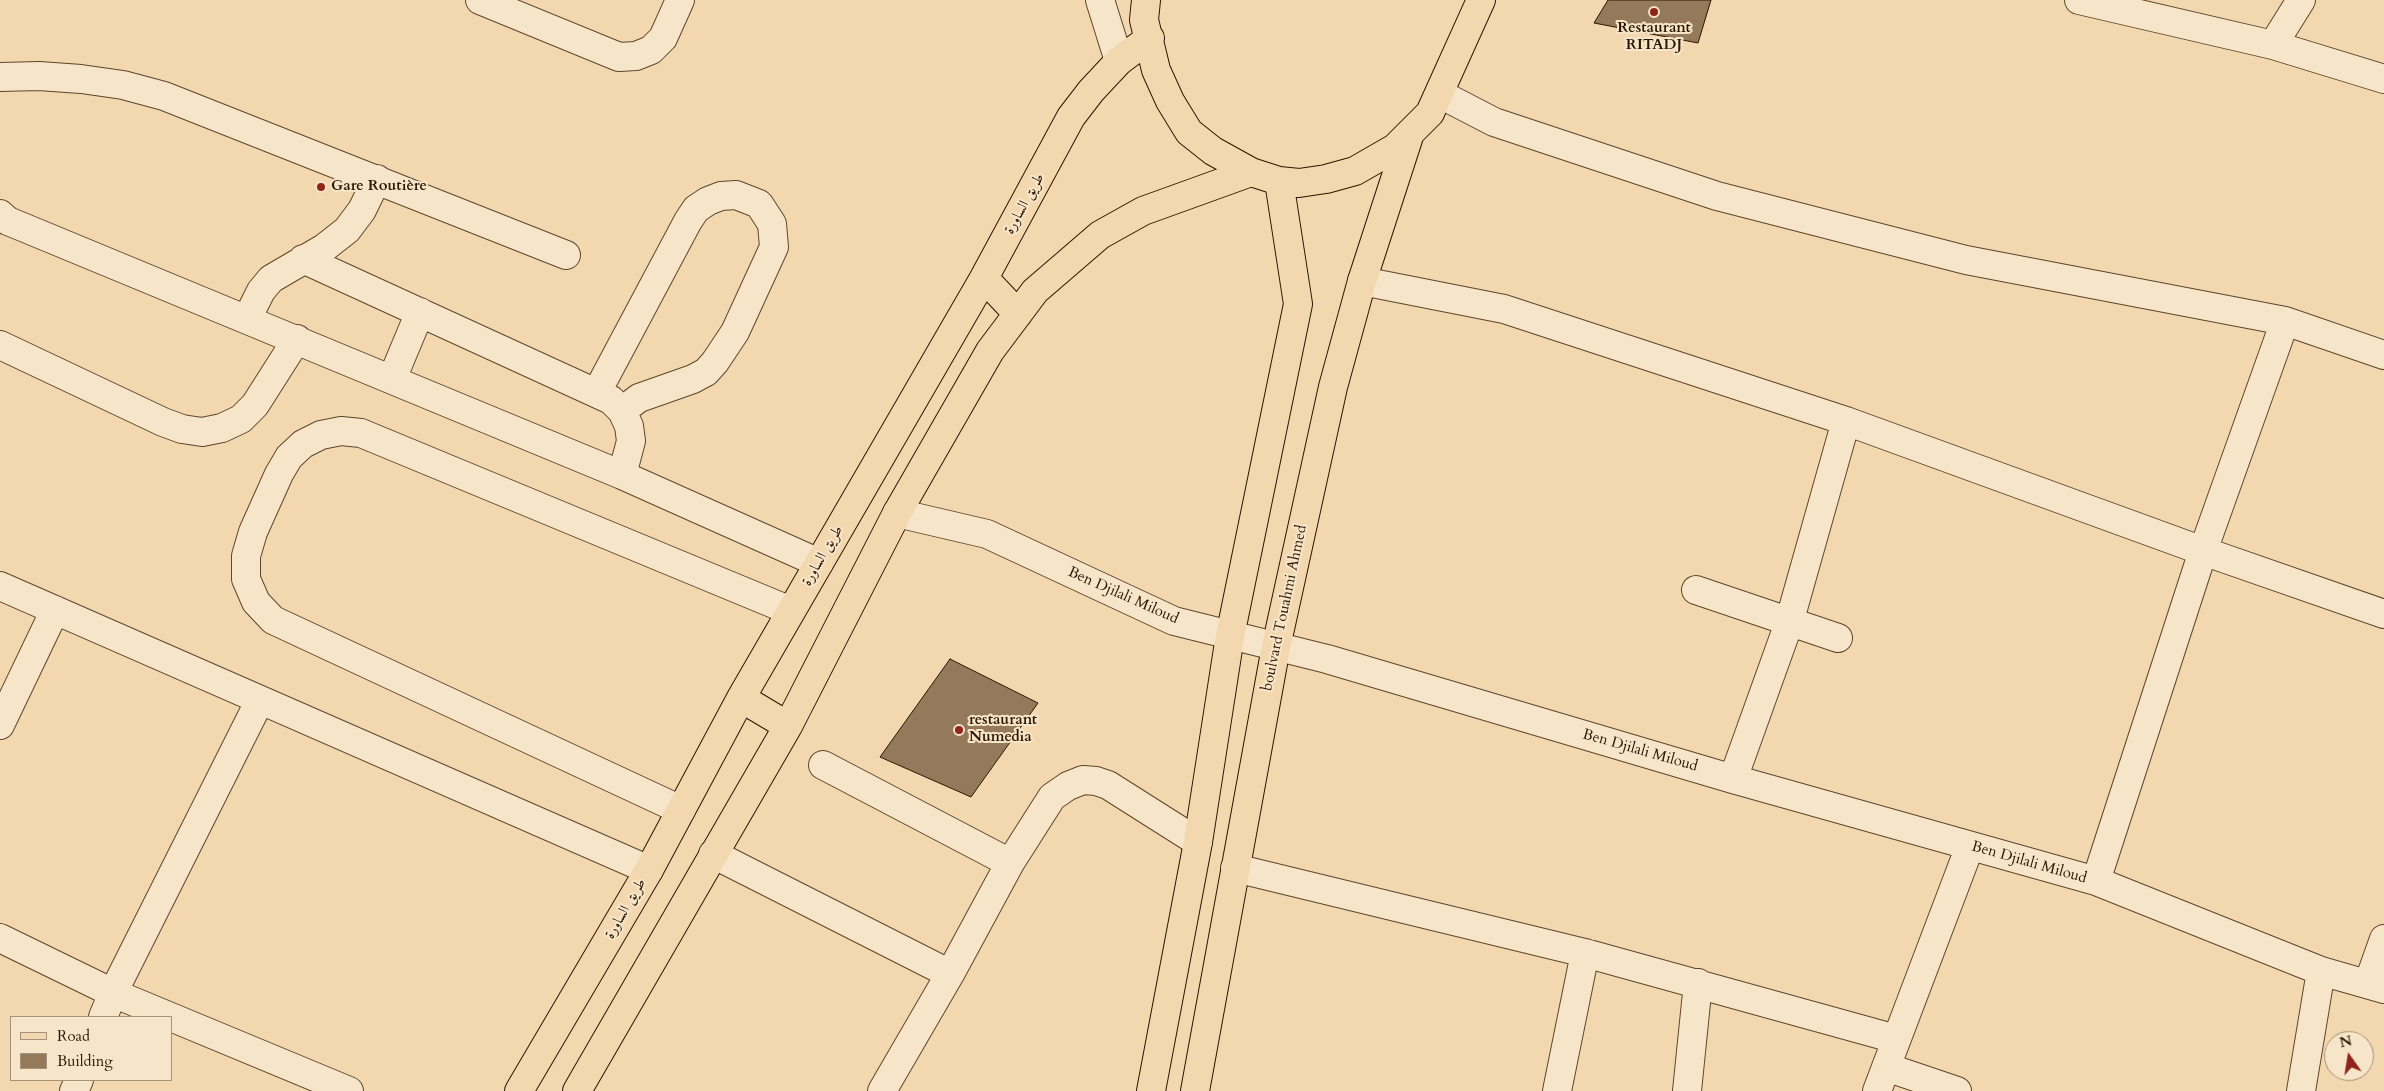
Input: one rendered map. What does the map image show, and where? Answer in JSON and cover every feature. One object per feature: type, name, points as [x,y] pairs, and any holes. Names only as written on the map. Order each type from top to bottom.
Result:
[{"type":"main road","points":[[1146,0],[1144,20],[1150,38],[1156,70],[1170,101],[1189,132],[1213,151],[1251,172],[1279,181],[1299,182],[1326,179],[1355,171],[1395,148],[1430,113],[1481,0]]},
{"type":"main road","name":"طريق الساورة","points":[[519,1091],[649,870],[741,698],[984,278],[1071,117],[1091,91],[1119,61],[1150,38]]},
{"type":"main road","name":"boulvard Touahmi Ahmed","points":[[1195,1091],[1276,647],[1333,387],[1362,281],[1410,133]]},
{"type":"main road","points":[[576,1091],[788,726],[897,513],[990,351],[1040,286],[1100,235],[1142,211],[1251,172]]},
{"type":"main road","points":[[1151,1091],[1198,842],[1230,636],[1298,304],[1279,181]]},
{"type":"main road","points":[[984,278],[1018,314]]},
{"type":"main road","points":[[741,698],[788,726]]},
{"type":"street","points":[[480,0],[604,52],[636,56],[651,50],[663,38],[680,0]]},
{"type":"street","points":[[1100,0],[1119,61]]},
{"type":"street","points":[[2079,0],[2273,46],[2384,79]]},
{"type":"street","points":[[2273,46],[2301,0]]},
{"type":"street","points":[[0,77],[39,76],[81,79],[123,85],[164,96],[566,255]]},
{"type":"street","points":[[1440,94],[1494,122],[1717,196],[1966,260],[2285,321],[2384,355]]},
{"type":"street","points":[[247,319],[270,278],[324,248],[347,230],[362,210],[377,179]]},
{"type":"street","points":[[602,382],[688,220],[696,209],[708,201],[721,196],[736,195],[749,198],[759,204],[767,213],[772,224],[774,247],[735,332],[706,372],[693,379],[638,398],[622,411]]},
{"type":"street","points":[[0,214],[25,228],[622,475],[819,563]]},
{"type":"street","points":[[303,259],[420,312],[602,382],[651,393]]},
{"type":"street","points":[[1362,281],[1504,309],[1846,421],[2202,551],[2384,614]]},
{"type":"street","points":[[392,379],[420,312]]},
{"type":"street","points":[[2096,882],[2202,551],[2285,321]]},
{"type":"street","points":[[0,344],[162,422],[182,429],[202,432],[228,425],[241,419],[255,405],[297,339]]},
{"type":"street","points":[[602,382],[611,400],[622,411],[628,426],[631,441],[622,475]]},
{"type":"street","points":[[1733,779],[1789,623],[1846,421]]},
{"type":"street","points":[[681,810],[273,620],[256,602],[246,580],[246,556],[253,532],[279,474],[289,457],[321,435],[341,431],[361,432],[791,611]]},
{"type":"street","name":"Ben Djilali Miloud","points":[[897,513],[987,534],[1174,621],[1327,659],[1733,779],[2096,882],[2320,970],[2376,987]]},
{"type":"street","points":[[0,586],[649,870]]},
{"type":"street","points":[[1696,590],[1838,638]]},
{"type":"street","points":[[0,725],[55,610]]},
{"type":"street","points":[[108,1005],[260,700]]},
{"type":"street","points":[[823,765],[1010,863]]},
{"type":"street","points":[[882,1091],[950,974],[1010,863],[1052,798],[1068,786],[1083,780],[1096,781],[1108,785],[1198,842]]},
{"type":"street","points":[[1957,1091],[1882,1079],[1970,846]]},
{"type":"street","points":[[713,854],[950,974]]},
{"type":"street","points":[[1235,868],[1585,952],[1896,1039]]},
{"type":"street","points":[[0,938],[108,1005],[139,1016]]},
{"type":"street","points":[[2376,987],[2384,939]]},
{"type":"street","points":[[1557,1091],[1585,952]]},
{"type":"street","points":[[2301,1091],[2320,970]]},
{"type":"street","points":[[1687,1091],[1698,983]]},
{"type":"street","points":[[172,1028],[349,1091]]},
{"type":"building","name":"Restaurant RITADJ","points":[[1608,0],[1711,0],[1698,43],[1594,23]]},
{"type":"building","name":"restaurant Numedia","points":[[950,659],[1038,703],[971,797],[880,757]]},
{"type":"place","name":"Restaurant RITADJ","points":[[1654,12]]},
{"type":"place","name":"Gare Routière","points":[[321,187]]},
{"type":"place","name":"restaurant Numedia","points":[[959,730]]}]
